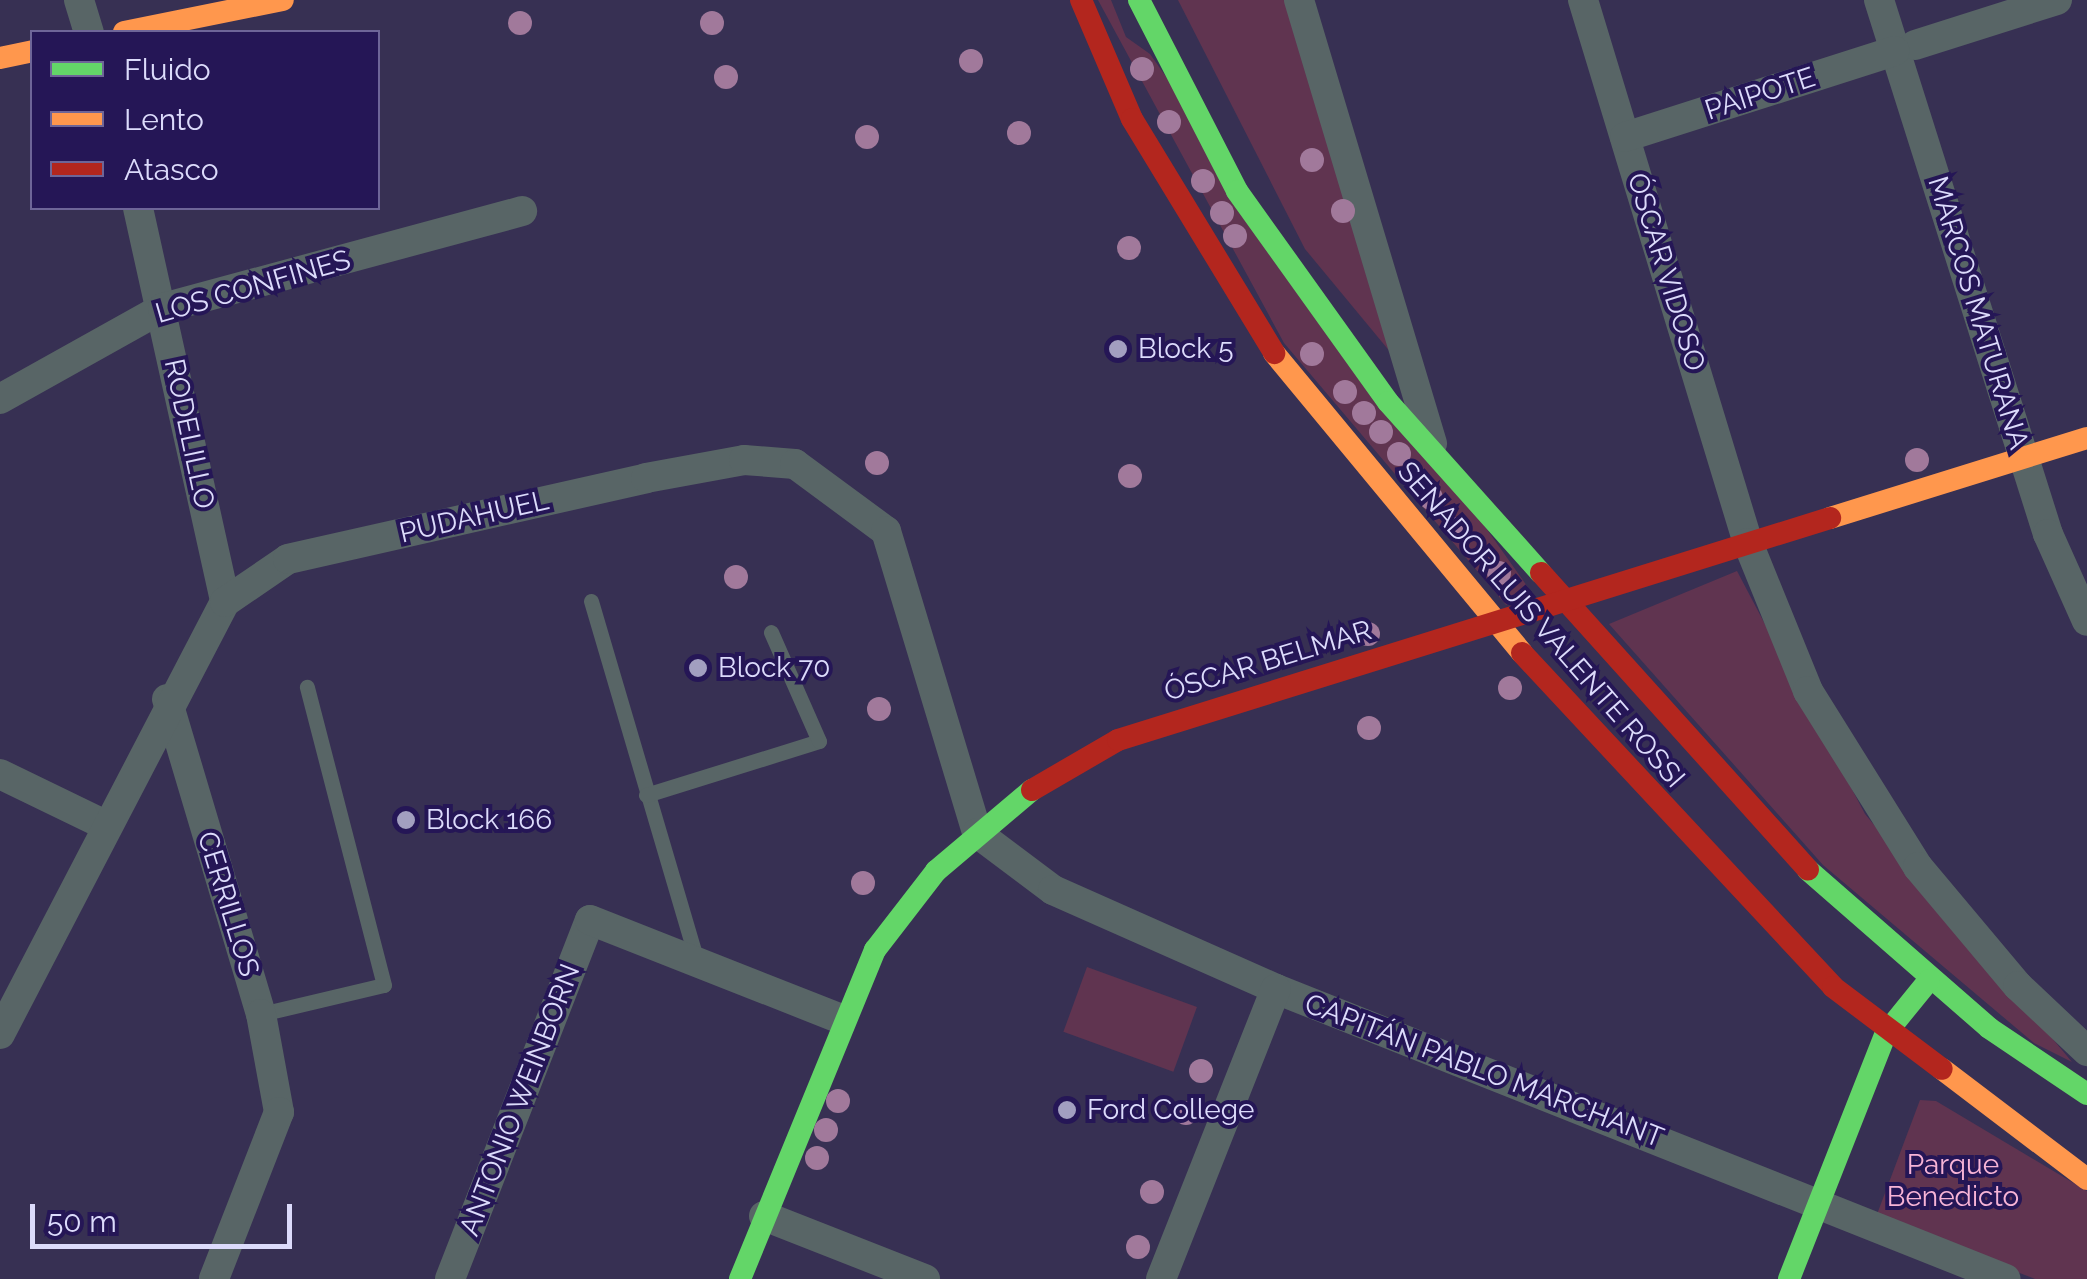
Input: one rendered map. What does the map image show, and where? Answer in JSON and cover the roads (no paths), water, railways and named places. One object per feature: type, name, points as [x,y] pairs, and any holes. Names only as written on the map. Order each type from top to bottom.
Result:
[{"type":"main road","points":[[134,30],[283,0]]},
{"type":"main road","name":"SENADOR LUIS VALENTE ROSSI","points":[[1081,0],[1132,119],[1257,332],[1493,623],[1744,898],[1886,1034],[2087,1179]]},
{"type":"main road","name":"SENADOR LUIS VALENTE ROSSI","points":[[1139,0],[1272,248],[1435,456],[1772,835],[1929,980],[2087,1094]]},
{"type":"main road","points":[[0,58],[30,52]]},
{"type":"main road","name":"ÓSCAR BELMAR","points":[[740,1279],[841,1020],[894,921],[978,833],[1055,771],[1118,740],[2087,438]]},
{"type":"main road","points":[[1789,1279],[1886,1034],[1929,980]]},
{"type":"street","points":[[79,0],[88,30]]},
{"type":"street","points":[[1299,0],[1435,456]]},
{"type":"street","name":"ÓSCAR VIDOSO","points":[[1583,0],[1748,544],[1785,644],[1871,803],[2018,986],[2087,1050]]},
{"type":"street","name":"MARCOS MATURANA","points":[[1880,0],[1905,48],[2023,458],[2087,621]]},
{"type":"street","name":"PAIPOTE","points":[[1625,137],[2057,0]]},
{"type":"street","name":"RODELILLO","points":[[138,210],[163,308],[224,602]]},
{"type":"street","name":"LOS CONFINES","points":[[0,398],[163,308],[522,211]]},
{"type":"street","name":"PUDAHUEL","points":[[0,1034],[166,699],[224,602],[288,559],[666,474],[744,460],[795,464],[886,531],[978,833]]},
{"type":"street","name":"CERRILLOS","points":[[166,699],[261,1014],[279,1112],[214,1279]]},
{"type":"street","points":[[0,774],[103,824]]},
{"type":"street","name":"CAPITÁN PABLO MARCHANT","points":[[978,833],[1053,890],[1276,989],[2006,1279]]},
{"type":"street","name":"ANTONIO WEINBORN","points":[[450,1279],[590,920],[697,963]]},
{"type":"street","points":[[697,963],[841,1020]]},
{"type":"street","points":[[1161,1279],[1276,989]]},
{"type":"street","points":[[764,1216],[925,1279]]},
{"type":"lane","points":[[591,601],[697,963]]},
{"type":"lane","points":[[646,794],[819,741],[771,632]]},
{"type":"lane","points":[[261,1014],[384,985],[307,687]]},
{"type":"place","name":"Block 5","points":[[1118,349]]},
{"type":"place","name":"Block 70","points":[[698,668]]},
{"type":"place","name":"Block 166","points":[[406,820]]},
{"type":"place","name":"Ford College","points":[[1067,1110]]},
{"type":"park label","name":"Parque Benedicto","points":[[1953,1181]]}]
